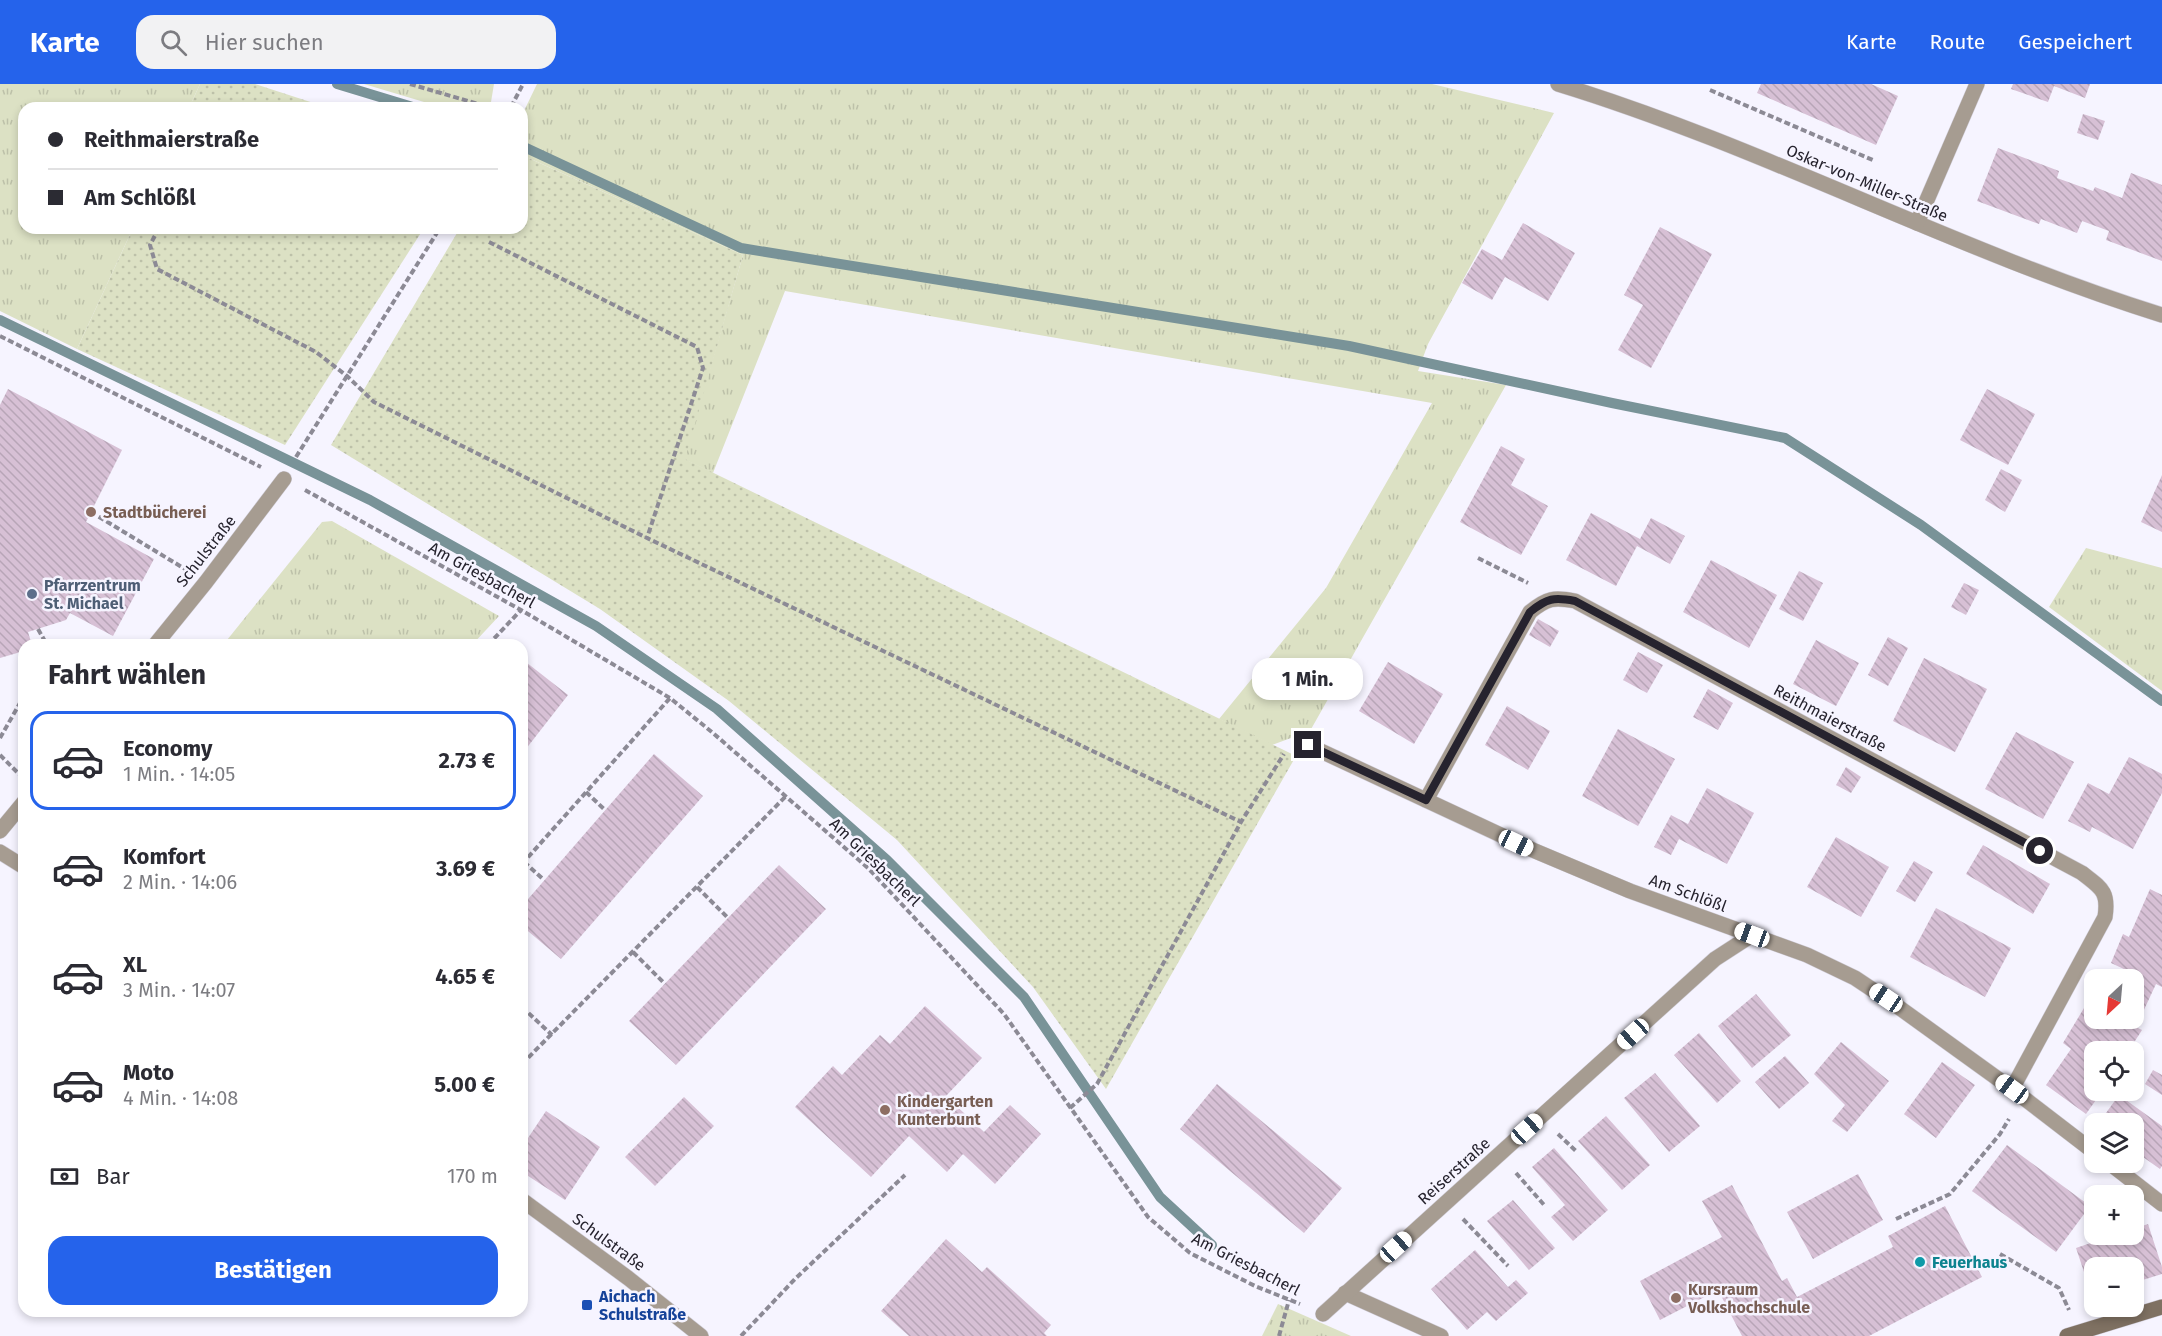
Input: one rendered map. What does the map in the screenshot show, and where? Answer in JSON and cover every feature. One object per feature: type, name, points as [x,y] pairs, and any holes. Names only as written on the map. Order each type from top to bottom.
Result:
[{"type":"main road","points":[[2073,1334],[2162,1307]]},
{"type":"street","name":"Oskar-von-Miller-Straße","points":[[1558,84],[1606,99],[1746,152],[2029,268],[2162,315]]},
{"type":"street","points":[[1917,223],[1977,84]]},
{"type":"street","name":"Schulstraße","points":[[160,639],[284,479]]},
{"type":"street","points":[[1426,800],[1530,612],[1542,602],[1558,598]]},
{"type":"street","name":"Reithmaierstraße","points":[[1558,598],[1575,601],[2082,873],[2099,886],[2107,901],[2104,917],[2018,1093]]},
{"type":"street","name":"Am Schlößl","points":[[1308,745],[1535,852],[1619,887],[1808,955],[1855,978],[2018,1093],[2084,1144]]},
{"type":"street","points":[[0,831],[18,809]]},
{"type":"street","points":[[0,852],[18,863]]},
{"type":"street","name":"Reiserstraße","points":[[1323,1314],[1715,959],[1752,935]]},
{"type":"street","points":[[2122,1173],[2162,1204]]},
{"type":"street","name":"Schulstraße","points":[[528,1204],[628,1278],[701,1336]]},
{"type":"street","points":[[1345,1293],[1441,1336]]},
{"type":"path","points":[[410,84],[471,102]]},
{"type":"path","points":[[514,102],[523,84]]},
{"type":"path","points":[[1710,90],[1875,161]]},
{"type":"path","points":[[156,234],[150,245],[157,269],[316,352],[347,376],[374,402],[647,538],[1241,822]]},
{"type":"path","points":[[307,440],[436,234]]},
{"type":"path","points":[[489,242],[697,347],[703,368],[647,538]]},
{"type":"path","name":"Am Griesbacherl","points":[[0,336],[284,479],[521,610],[670,698],[868,868],[1004,1014],[1148,1217],[1190,1253],[1323,1314]]},
{"type":"path","points":[[91,512],[206,582]]},
{"type":"path","points":[[1478,558],[1558,598]]},
{"type":"path","points":[[494,639],[521,610]]},
{"type":"path","points":[[38,629],[44,639]]},
{"type":"path","points":[[528,857],[670,698]]},
{"type":"path","points":[[0,738],[18,706]]},
{"type":"path","points":[[1070,1108],[1097,1084],[1241,822],[1286,751],[1298,745],[1308,745]]},
{"type":"path","points":[[0,755],[18,773]]},
{"type":"path","points":[[586,792],[605,810]]},
{"type":"path","points":[[528,1058],[786,796]]},
{"type":"path","points":[[528,867],[544,880]]},
{"type":"path","points":[[697,887],[728,918]]},
{"type":"path","points":[[633,952],[665,984]]},
{"type":"path","points":[[528,1013],[552,1035]]},
{"type":"path","points":[[1896,1219],[1950,1194],[2000,1134],[2018,1093]]},
{"type":"path","points":[[1499,1154],[1545,1206]]},
{"type":"path","points":[[741,1336],[795,1279],[904,1175]]},
{"type":"path","points":[[1446,1201],[1508,1266]]},
{"type":"path","points":[[2000,1254],[2059,1288],[2073,1334]]},
{"type":"path","points":[[1279,1336],[1289,1300]]},
{"type":"green space","points":[[0,84],[200,84],[192,102],[18,102],[18,234],[130,234],[77,349],[0,311]]},
{"type":"green space","points":[[200,84],[255,84],[310,102],[192,102]]},
{"type":"green space","points":[[364,84],[494,84],[491,102],[424,102]]},
{"type":"green space","points":[[537,84],[1432,84],[1554,113],[1428,344],[1418,371],[1506,385],[1310,731],[1272,745],[1219,719],[1326,588],[1432,403],[785,291],[713,473],[684,459],[743,255],[528,158],[528,103]]},
{"type":"green space","points":[[528,158],[743,255],[685,459],[1296,756],[1106,1089],[1033,987],[897,840],[729,701],[600,609],[331,445],[456,234],[528,234]]},
{"type":"green space","points":[[130,234],[420,234],[285,445],[77,349]]},
{"type":"green space","points":[[332,521],[499,616],[478,639],[228,639],[322,522]]},
{"type":"green space","points":[[2086,548],[2162,568],[2162,691],[2049,607]]},
{"type":"green space","points":[[1278,1304],[1351,1336],[1262,1336]]},
{"type":"building","points":[[1761,84],[1871,84],[1898,96],[1876,145],[1757,93]]},
{"type":"building","points":[[2013,84],[2090,84],[2085,98],[2054,86],[2048,102],[2011,89]]},
{"type":"building","points":[[2083,114],[2105,121],[2098,140],[2077,133]]},
{"type":"building","points":[[1998,148],[2059,171],[2057,178],[2093,191],[2095,187],[2122,198],[2131,173],[2162,185],[2162,261],[2106,240],[2109,231],[2082,221],[2077,233],[2041,219],[2039,224],[1977,201]]},
{"type":"building","points":[[1523,223],[1575,253],[1548,301],[1505,277],[1492,300],[1462,283],[1482,249],[1502,260]]},
{"type":"building","points":[[1660,227],[1712,254],[1651,368],[1618,350],[1643,305],[1624,295]]},
{"type":"building","points":[[8,389],[122,450],[86,522],[154,559],[113,636],[70,613],[66,620],[28,632],[30,639],[18,639],[18,653],[0,658],[0,405]]},
{"type":"building","points":[[1987,389],[2035,414],[2008,465],[1960,440]]},
{"type":"building","points":[[1501,446],[1525,459],[1511,485],[1548,506],[1521,555],[1460,522]]},
{"type":"building","points":[[2001,469],[2022,480],[2005,512],[1985,500]]},
{"type":"building","points":[[2162,475],[2162,532],[2141,522]]},
{"type":"building","points":[[1591,513],[1640,539],[1651,518],[1685,536],[1670,564],[1637,546],[1616,586],[1566,560]]},
{"type":"building","points":[[1711,560],[1777,595],[1749,648],[1683,612]]},
{"type":"building","points":[[1799,571],[1823,583],[1803,621],[1779,609]]},
{"type":"building","points":[[1964,583],[1979,590],[1966,615],[1951,607]]},
{"type":"building","points":[[1538,619],[1559,631],[1550,647],[1529,635]]},
{"type":"building","points":[[1888,637],[1908,648],[1888,686],[1868,675]]},
{"type":"building","points":[[1816,640],[1859,663],[1836,706],[1793,684]]},
{"type":"building","points":[[1638,652],[1663,665],[1647,693],[1623,680]]},
{"type":"building","points":[[1924,658],[1987,689],[1955,752],[1893,721]]},
{"type":"building","points":[[1388,662],[1443,694],[1414,744],[1359,711]]},
{"type":"building","points":[[528,664],[568,695],[528,746]]},
{"type":"building","points":[[1708,689],[1733,703],[1718,730],[1693,717]]},
{"type":"building","points":[[1507,706],[1550,731],[1528,770],[1485,745]]},
{"type":"building","points":[[1618,729],[1675,759],[1638,826],[1582,796]]},
{"type":"building","points":[[2016,732],[2074,762],[2043,819],[1985,789]]},
{"type":"building","points":[[654,754],[703,796],[561,959],[528,931],[528,899]]},
{"type":"building","points":[[2129,757],[2162,774],[2162,793],[2133,849],[2092,827],[2090,832],[2068,821],[2088,783],[2109,794]]},
{"type":"building","points":[[1846,767],[1861,777],[1851,793],[1836,785]]},
{"type":"building","points":[[1707,788],[1754,813],[1727,864],[1679,839],[1671,855],[1654,847],[1671,815],[1688,824]]},
{"type":"building","points":[[1836,837],[1889,867],[1861,917],[1807,887]]},
{"type":"building","points":[[1983,845],[2050,884],[2033,914],[1966,874]]},
{"type":"building","points":[[1914,861],[1933,872],[1915,902],[1896,891]]},
{"type":"building","points":[[779,865],[826,909],[676,1065],[629,1021]]},
{"type":"building","points":[[2150,889],[2162,895],[2162,987],[2156,984],[2144,1010],[2144,969],[2124,969],[2111,963],[2123,934],[2129,937]]},
{"type":"building","points":[[1936,908],[2011,948],[1985,997],[1910,957]]},
{"type":"building","points":[[1756,994],[1791,1035],[1752,1068],[1718,1026]]},
{"type":"building","points":[[925,1006],[982,1058],[946,1096],[984,1132],[1010,1105],[1041,1134],[995,1184],[963,1154],[947,1172],[909,1136],[871,1177],[795,1107],[833,1066],[842,1075],[880,1035],[890,1044]]},
{"type":"building","points":[[2084,1008],[2084,1029],[2142,1030],[2135,1041],[2084,1041],[2084,1101],[2095,1101],[2087,1113],[2046,1085],[2071,1049],[2063,1043]]},
{"type":"building","points":[[1699,1033],[1741,1081],[1717,1103],[1674,1055]]},
{"type":"building","points":[[1841,1042],[1889,1081],[1847,1132],[1832,1121],[1845,1105],[1814,1074]]},
{"type":"building","points":[[1785,1056],[1809,1083],[1779,1109],[1755,1082]]},
{"type":"building","points":[[1942,1062],[1975,1085],[1936,1138],[1904,1114]]},
{"type":"building","points":[[2153,1070],[2162,1075],[2162,1095],[2145,1084]]},
{"type":"building","points":[[1655,1073],[1700,1126],[1669,1152],[1624,1098]]},
{"type":"building","points":[[1217,1084],[1342,1188],[1304,1233],[1180,1129]]},
{"type":"building","points":[[684,1097],[714,1126],[655,1186],[625,1157]]},
{"type":"building","points":[[2115,1101],[2127,1101],[2144,1113],[2106,1113]]},
{"type":"building","points":[[546,1111],[600,1147],[565,1200],[528,1176],[528,1138]]},
{"type":"building","points":[[2144,1113],[2162,1126],[2162,1166],[2160,1169],[2144,1158]]},
{"type":"building","points":[[1606,1116],[1650,1165],[1622,1190],[1578,1141]]},
{"type":"building","points":[[2007,1145],[2084,1202],[2084,1214],[2056,1252],[1972,1191]]},
{"type":"building","points":[[1554,1148],[1608,1210],[1573,1241],[1551,1217],[1565,1205],[1532,1167]]},
{"type":"building","points":[[1858,1174],[1883,1220],[1813,1259],[1787,1212]]},
{"type":"building","name":"Feuerhaus","points":[[1732,1185],[1782,1281],[1787,1278],[1797,1297],[1893,1247],[1888,1236],[1945,1206],[1982,1277],[1869,1336],[1742,1336],[1718,1290],[1660,1320],[1640,1281],[1722,1237],[1702,1201]]},
{"type":"building","points":[[1513,1200],[1555,1248],[1529,1270],[1487,1221]]},
{"type":"building","points":[[2148,1224],[2162,1267],[2162,1274],[2144,1280],[2144,1257],[2084,1257],[2084,1272],[2076,1248],[2085,1245],[2144,1245],[2144,1225]]},
{"type":"building","points":[[946,1239],[982,1272],[987,1267],[1051,1325],[1044,1333],[1047,1336],[909,1336],[881,1311]]},
{"type":"building","points":[[1475,1250],[1508,1287],[1516,1280],[1528,1293],[1496,1321],[1487,1312],[1467,1330],[1431,1289]]},
{"type":"waterway","points":[[337,84],[396,102]]},
{"type":"waterway","points":[[528,149],[741,248],[1349,346],[1785,438],[1921,525],[2162,701]]},
{"type":"waterway","points":[[0,320],[370,500],[596,626],[717,709],[887,860],[1024,997],[1160,1197],[1212,1245]]},
{"type":"place","name":"Stadtbücherei","points":[[91,512]]},
{"type":"place","name":"Pfarrzentrum St. Michael","points":[[32,594]]},
{"type":"place","name":"Kindergarten Kunterbunt","points":[[885,1110]]},
{"type":"place","name":"Feuerhaus","points":[[1920,1262]]},
{"type":"place","name":"Kursraum Volkshochschule","points":[[1676,1298]]},
{"type":"place","name":"Aichach Schulstraße","points":[[587,1305]]},
{"type":"route","points":[[1308,745],[1426,800],[1530,612],[1542,602],[1558,598],[1575,601],[2040,851]]}]
